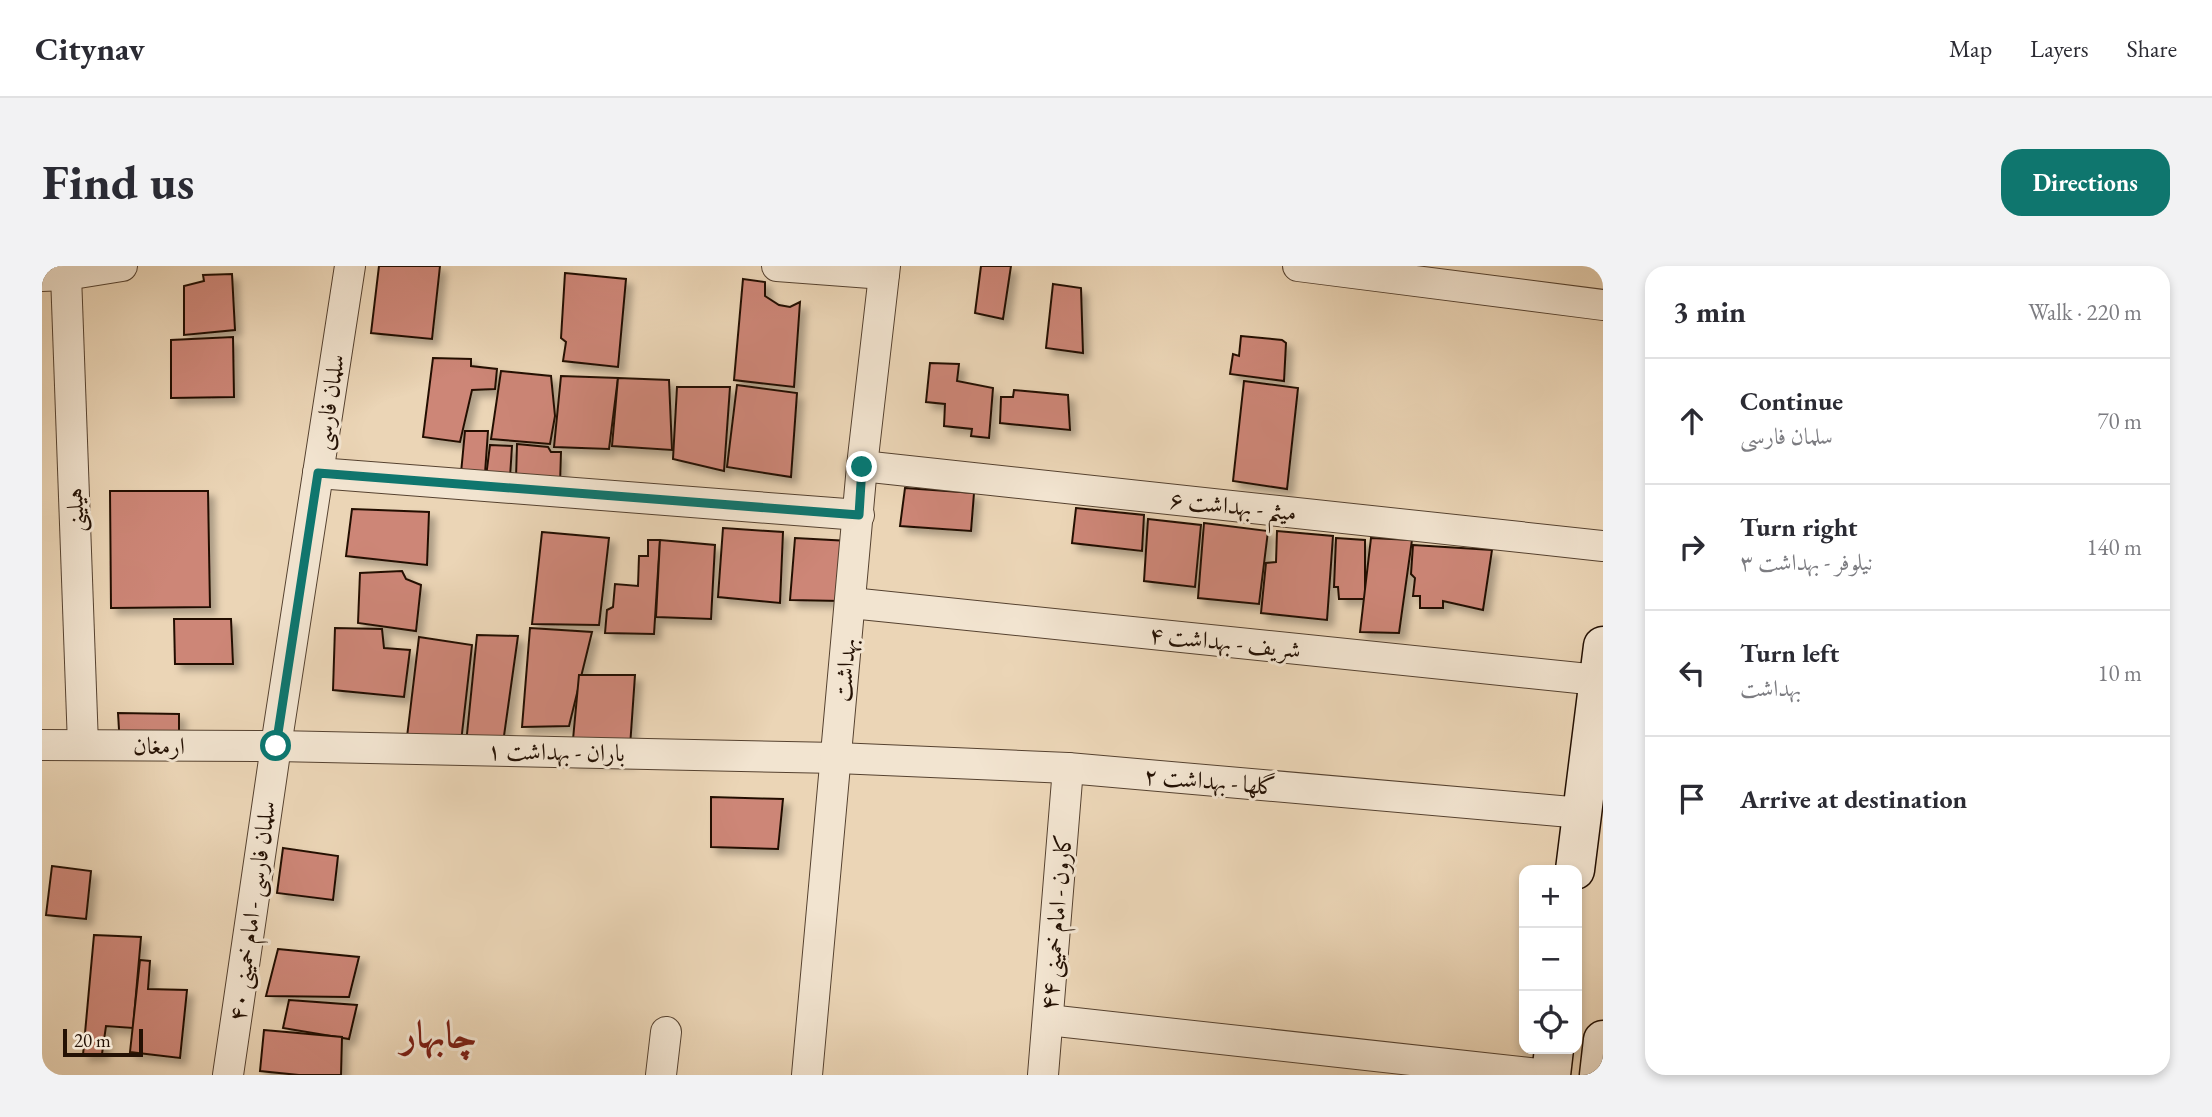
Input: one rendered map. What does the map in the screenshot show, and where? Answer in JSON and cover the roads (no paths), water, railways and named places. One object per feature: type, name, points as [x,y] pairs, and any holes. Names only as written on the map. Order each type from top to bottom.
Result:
[{"type":"main road","points":[[1576,865],[1601,663]]},
{"type":"main road","points":[[1582,1034],[1603,1038],[1599,1075]]},
{"type":"main road","points":[[1549,1075],[1553,1054]]},
{"type":"street","points":[[54,276],[122,266]]},
{"type":"street","name":"سلمان فارسی","points":[[276,746],[350,266]]},
{"type":"street","points":[[777,266],[885,270]]},
{"type":"street","points":[[1298,266],[1603,304]]},
{"type":"street","name":"بهداشت","points":[[807,1075],[862,467],[885,270]]},
{"type":"street","name":"هیلینی","points":[[54,276],[83,745]]},
{"type":"street","name":"میثم - بهداشت ۶","points":[[862,467],[1603,546]]},
{"type":"street","points":[[318,473],[859,515]]},
{"type":"street","name":"شریف - بهداشت ۴","points":[[851,603],[1601,663]]},
{"type":"street","name":"ارمغان","points":[[42,745],[276,746]]},
{"type":"street","name":"باران - بهداشت ۱","points":[[276,746],[837,758]]},
{"type":"street","name":"سلمان فارسی - امام خمینی ۴۰","points":[[228,1075],[276,746]]},
{"type":"street","name":"گلها - بهداشت ۲","points":[[837,758],[1068,768],[1582,813]]},
{"type":"street","name":"کارون - امام خمینی ۴۴","points":[[1043,1075],[1068,768]]},
{"type":"street","points":[[1048,1020],[1549,1075]]},
{"type":"street","points":[[662,1075],[666,1032]]},
{"type":"district","name":"چابهار","points":[[439,1034]]}]
